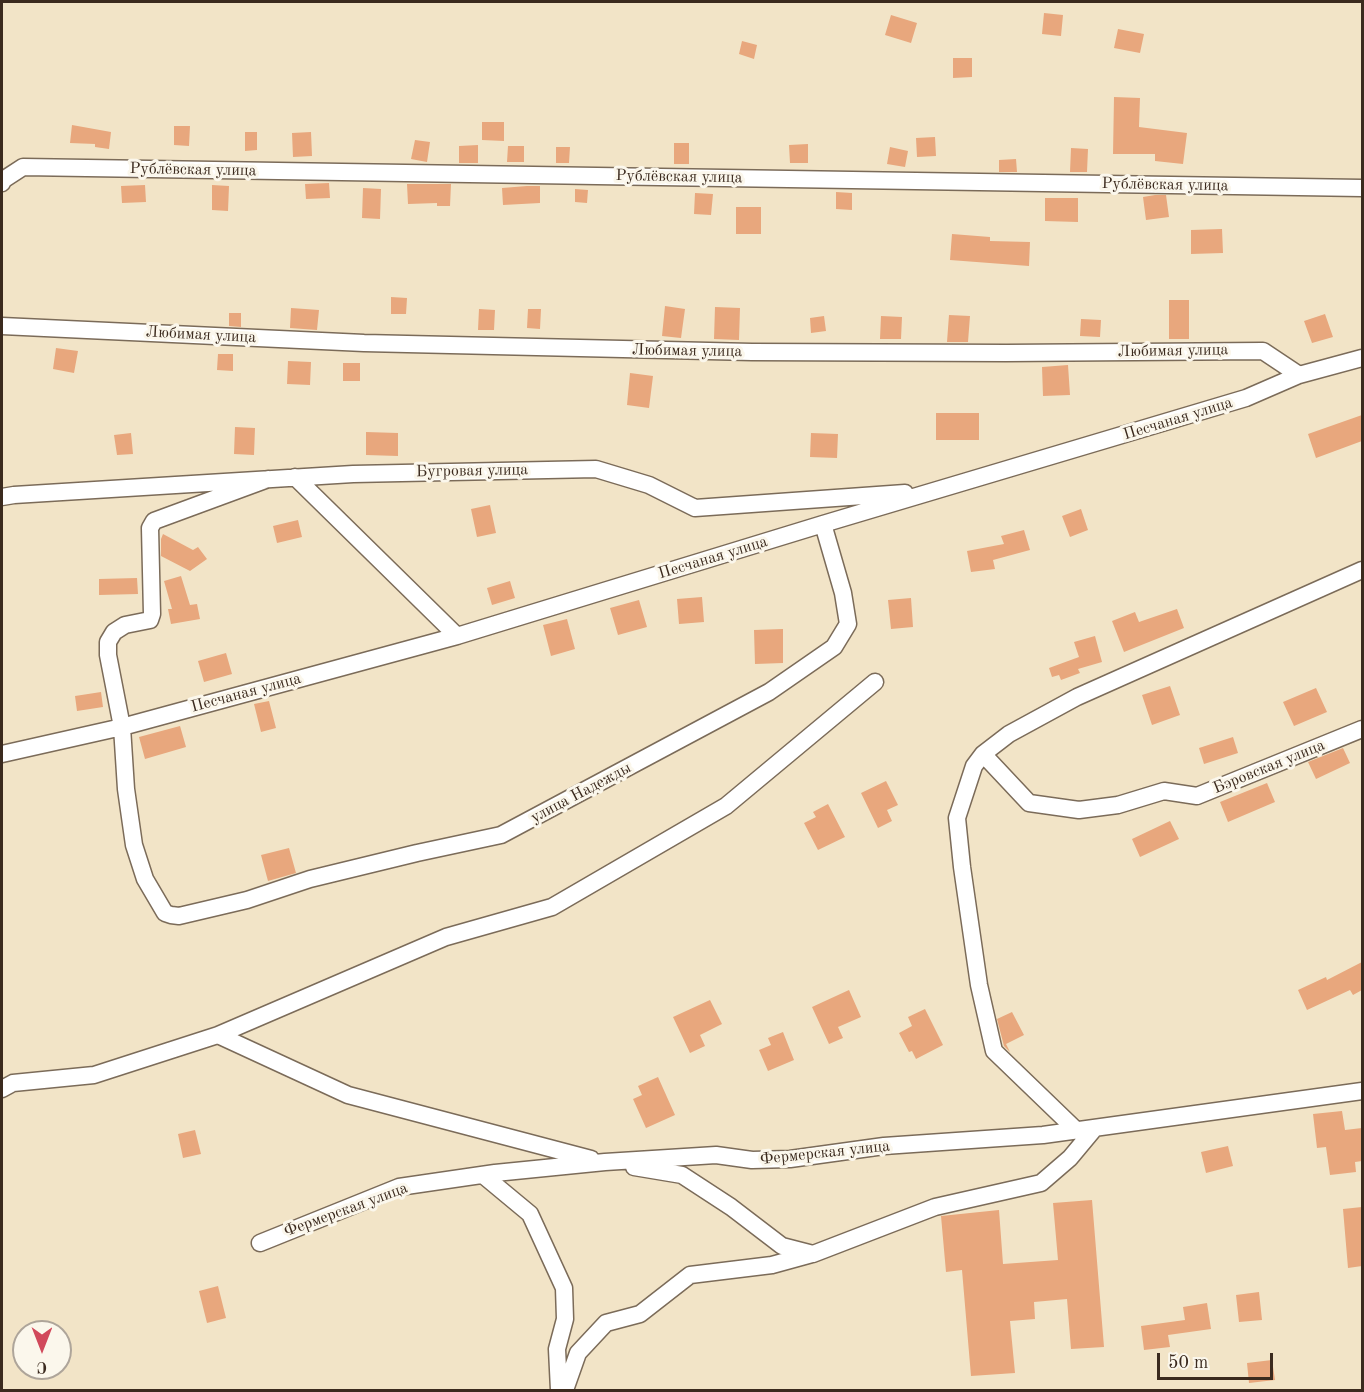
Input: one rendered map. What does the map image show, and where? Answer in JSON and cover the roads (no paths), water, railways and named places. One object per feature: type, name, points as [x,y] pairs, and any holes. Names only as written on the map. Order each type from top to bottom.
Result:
[{"type":"street","name":"Рублёвская улица","points":[[2,183],[23,167],[1362,188]]},
{"type":"street","name":"Любимая улица","points":[[2,326],[364,344],[752,352],[1263,351],[1299,375]]},
{"type":"street","points":[[1299,375],[1362,358]]},
{"type":"street","name":"Песчаная улица","points":[[2,754],[122,727],[457,636],[1246,398],[1299,375]]},
{"type":"street","name":"Бугровая улица","points":[[2,497],[353,474],[596,469],[649,485],[695,508],[935,490]]},
{"type":"street","points":[[295,477],[457,636]]},
{"type":"street","points":[[122,727],[108,655],[108,642],[114,632],[125,625],[150,620],[152,614],[150,528],[154,521],[268,479]]},
{"type":"street","name":"улица Надежды","points":[[122,727],[126,789],[134,845],[145,879],[165,913],[179,916],[247,900],[310,879],[501,835],[769,692],[834,647],[848,624],[843,593],[823,524]]},
{"type":"street","points":[[1076,1130],[994,1052],[979,985],[957,818],[974,766],[983,754],[1010,734],[1077,698],[1362,570]]},
{"type":"street","points":[[2,1089],[13,1083],[94,1076],[218,1035],[446,937],[552,907],[726,806],[875,682]]},
{"type":"street","name":"Бэровская улица","points":[[983,754],[1029,803],[1079,810],[1118,805],[1164,790],[1197,796],[1362,729]]},
{"type":"street","points":[[218,1035],[348,1095],[605,1162],[682,1175],[731,1207],[782,1246],[813,1254]]},
{"type":"street","name":"Фермерская улица","points":[[260,1243],[399,1187],[483,1175],[605,1162],[716,1155],[752,1160],[790,1159],[885,1146],[1043,1135],[1362,1091]]},
{"type":"street","points":[[565,1390],[578,1353],[606,1323],[640,1314],[690,1275],[772,1265],[813,1254],[935,1207],[1041,1183],[1070,1158],[1095,1128]]},
{"type":"street","points":[[483,1175],[530,1214],[564,1288],[565,1318],[557,1350],[559,1390]]}]
